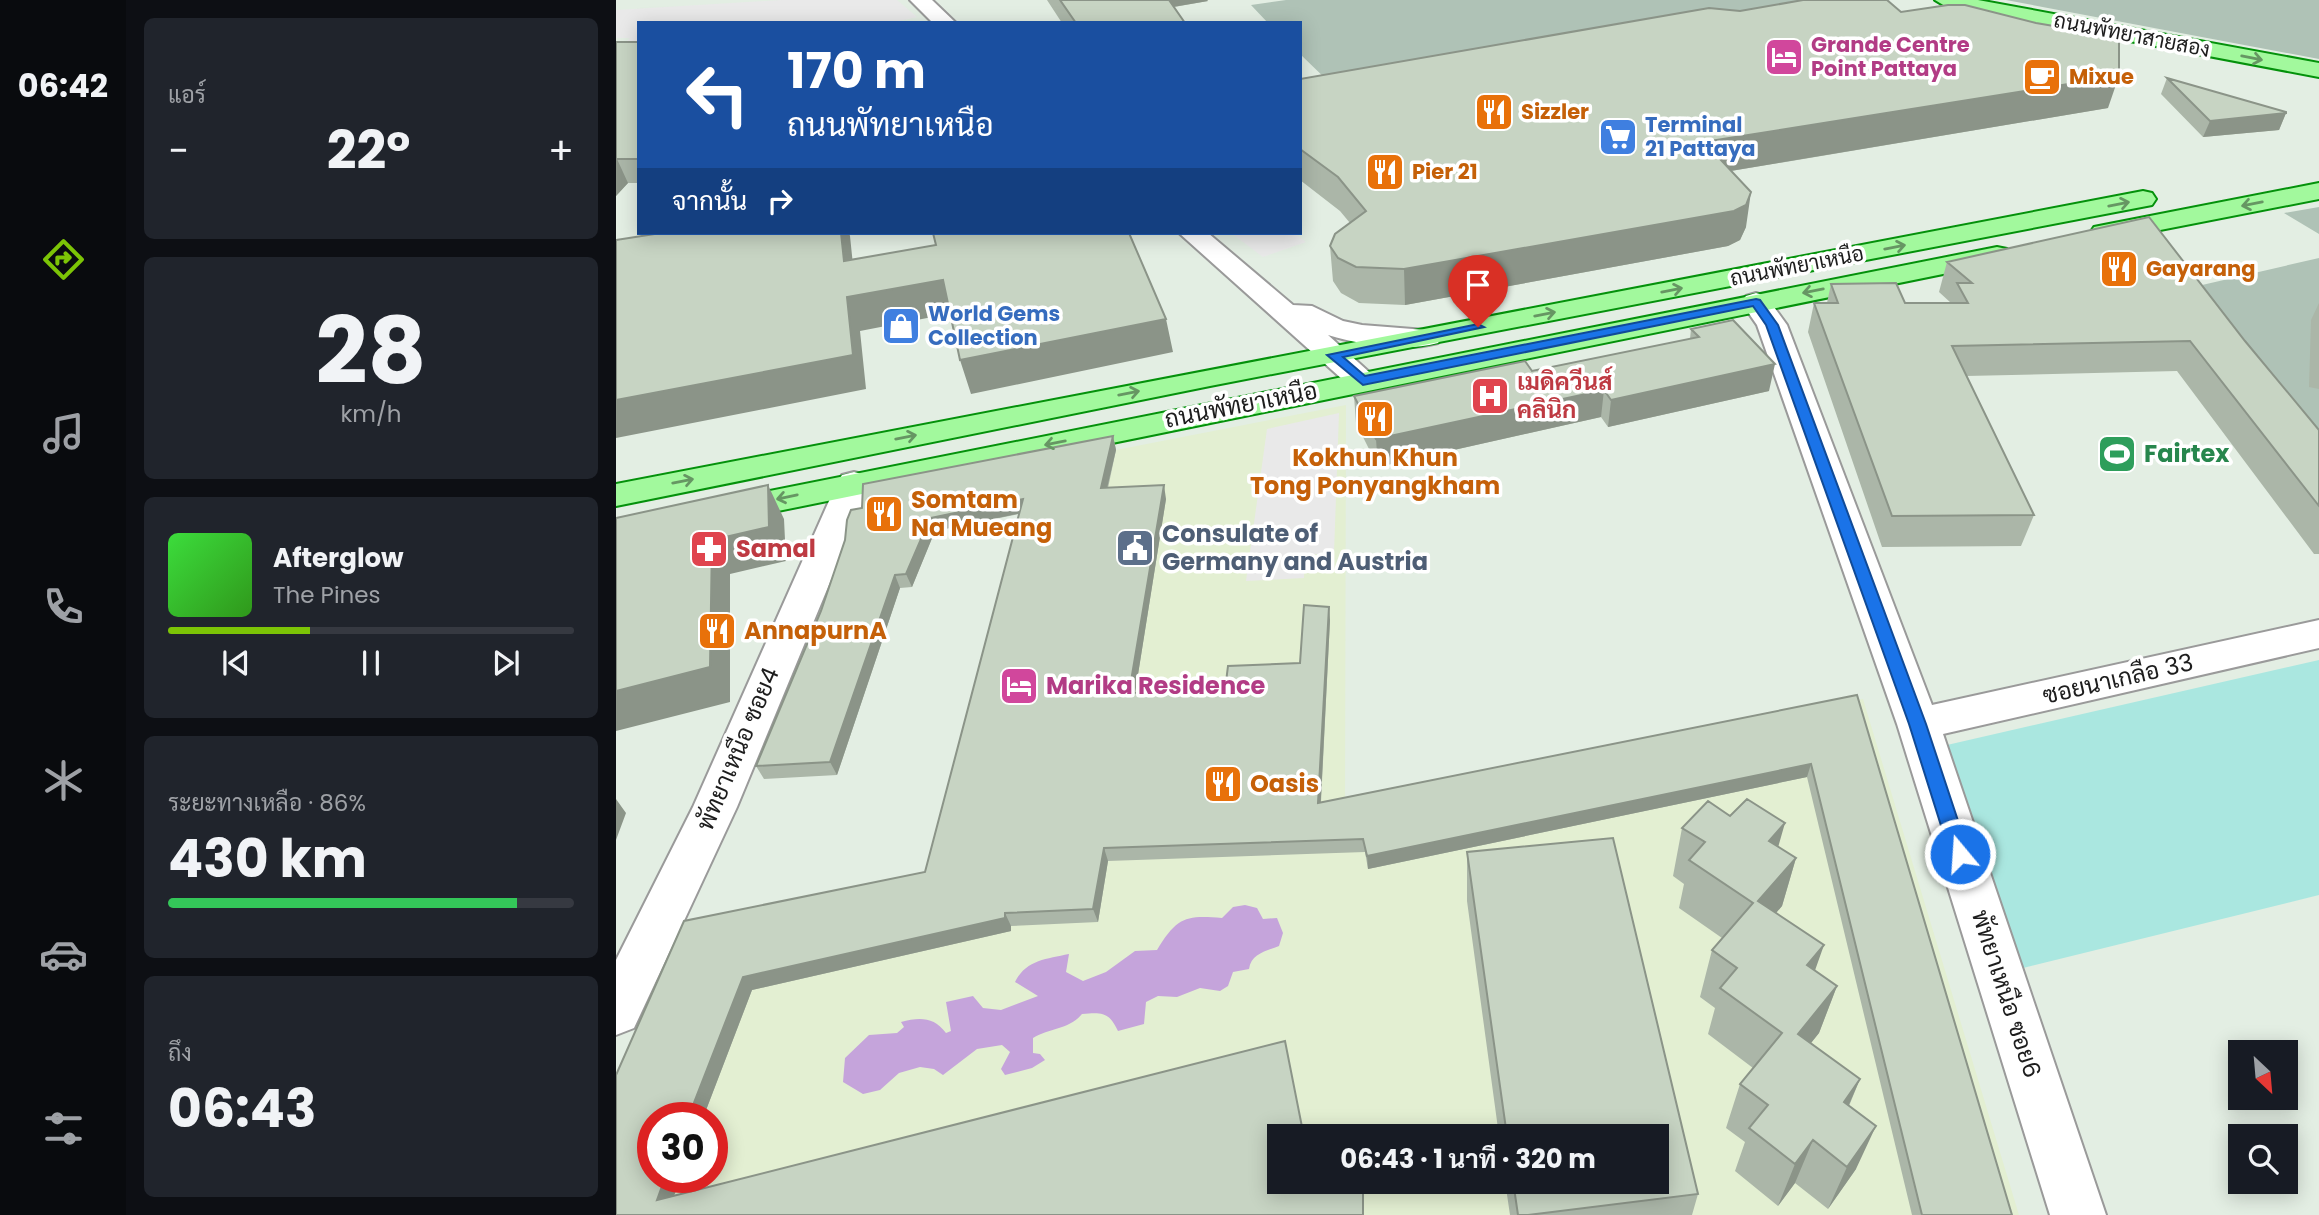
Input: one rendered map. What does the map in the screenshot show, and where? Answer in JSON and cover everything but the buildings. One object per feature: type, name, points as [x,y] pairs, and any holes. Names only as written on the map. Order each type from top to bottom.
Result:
[{"type":"main road","name":"ถนนพัทยาสายสอง","points":[[1945,0],[2319,70]]},
{"type":"main road","name":"ถนนพัทยาเหนือ","points":[[616,495],[2319,165]]},
{"type":"main road","points":[[2067,240],[2319,191]]},
{"type":"main road","name":"ถนนพัทยาเหนือ","points":[[695,517],[2028,248]]},
{"type":"street","points":[[920,0],[944,21]]},
{"type":"street","points":[[1194,235],[1363,381]]},
{"type":"street","points":[[1247,278],[1328,328],[1359,335],[1427,337]]},
{"type":"street","name":"พัทยาเหนือ ซอย6","points":[[1756,302],[1772,325],[1918,724],[2078,1215]]},
{"type":"street","name":"พัทยาเหนือ ซอย4","points":[[616,1012],[715,807],[854,483]]},
{"type":"street","name":"ซอยนาเกลือ 33","points":[[1918,724],[2319,634]]},
{"type":"shaded area","points":[[782,0],[897,0],[917,17],[900,21],[637,21],[637,55],[616,52],[630,38],[616,38],[616,10]]},
{"type":"shaded area","points":[[1286,0],[1821,0],[1331,84],[1302,56],[1302,21],[1266,21],[1251,5]]},
{"type":"shaded area","points":[[2006,0],[2319,0],[2319,59]]},
{"type":"shaded area","points":[[2319,207],[2319,234],[2284,213]]},
{"type":"shaded area","points":[[1234,235],[1297,235],[1306,242],[1263,257]]},
{"type":"shaded area","points":[[2319,258],[2319,477],[2176,291]]},
{"type":"shaded area","points":[[1346,405],[1345,807],[1863,699],[2019,1215],[616,1215],[637,1135],[637,1193],[728,1193],[728,1102],[646,1102],[690,932],[1021,863],[1116,450]]},
{"type":"shaded area","points":[[1339,413],[1334,553],[1305,555],[1304,578],[1246,581],[1267,429]]},
{"type":"shaded area","points":[[2319,660],[2319,895],[2019,969],[1947,745]]},
{"type":"shaded area","points":[[1245,905],[1257,908],[1263,919],[1277,918],[1283,933],[1279,946],[1256,956],[1249,969],[1233,972],[1228,986],[1220,991],[1200,988],[1177,997],[1158,996],[1146,1002],[1144,1024],[1118,1031],[1104,1015],[1082,1014],[1066,1026],[1033,1038],[1033,1053],[1040,1054],[1045,1060],[1032,1068],[1005,1075],[1001,1069],[1010,1052],[1002,1045],[977,1049],[943,1075],[934,1069],[920,1067],[899,1073],[880,1090],[863,1094],[843,1082],[845,1058],[869,1035],[897,1033],[904,1027],[901,1022],[914,1019],[931,1021],[946,1033],[951,1031],[946,1002],[973,996],[983,1008],[1001,1010],[1038,996],[1015,982],[1025,969],[1038,962],[1069,954],[1066,972],[1083,981],[1106,972],[1135,951],[1157,950],[1171,931],[1184,920],[1199,917],[1222,918],[1233,907]]},
{"type":"place","name":"Grande Centre Point Pattaya","points":[[1784,57]]},
{"type":"place","name":"Mixue","points":[[2042,77]]},
{"type":"place","name":"Sizzler","points":[[1494,112]]},
{"type":"place","name":"Terminal 21 Pattaya","points":[[1618,137]]},
{"type":"place","name":"Pier 21","points":[[1385,172]]},
{"type":"place","name":"Gayarang","points":[[2119,269]]},
{"type":"place","name":"World Gems Collection","points":[[901,326]]},
{"type":"place","name":"เมดิควีนส์ คลินิก","points":[[1490,396]]},
{"type":"place","name":"Kokhun Khun Tong Ponyangkham","points":[[1375,419]]},
{"type":"place","name":"Fairtex","points":[[2117,454]]},
{"type":"place","name":"Somtam Na Mueang","points":[[884,514]]},
{"type":"place","name":"Consulate of Germany and Austria","points":[[1135,548]]},
{"type":"place","name":"Samal","points":[[709,549]]},
{"type":"place","name":"AnnapurnA","points":[[717,631]]},
{"type":"place","name":"Marika Residence","points":[[1019,686]]},
{"type":"place","name":"Oasis","points":[[1223,784]]},
{"type":"route","points":[[1478,327],[1333,355],[1363,381],[1756,302],[1772,325],[1918,724],[1960,854]]}]
